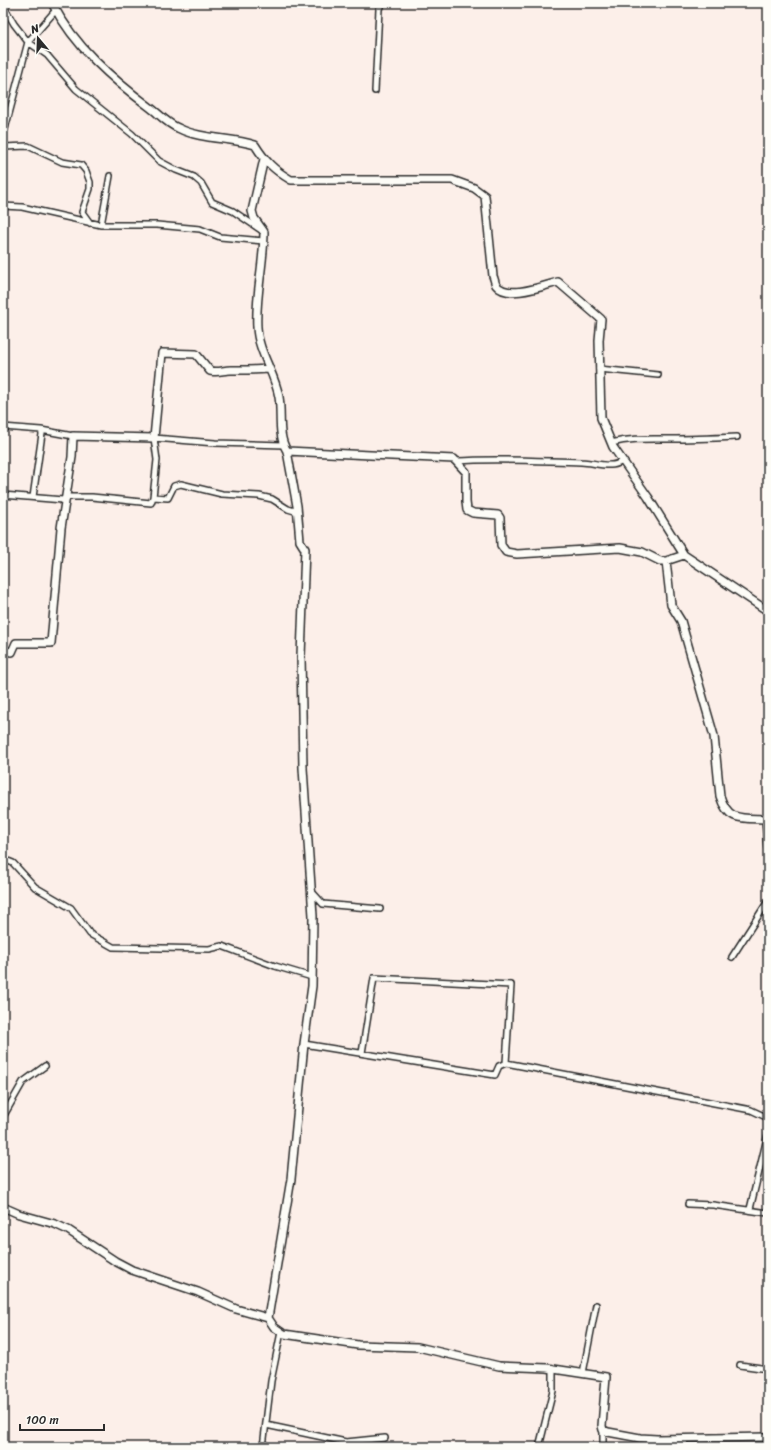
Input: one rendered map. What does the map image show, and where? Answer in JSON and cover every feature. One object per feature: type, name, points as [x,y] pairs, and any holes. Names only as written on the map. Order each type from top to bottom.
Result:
[{"type":"street","points":[[52,3],[74,39],[119,84],[178,128],[206,137],[240,140],[255,145],[264,159],[275,171],[290,180],[438,179],[462,182],[485,196],[493,276],[496,285],[505,291],[512,292],[529,290],[558,282],[601,318],[599,369],[601,418],[611,443],[648,497],[684,555],[768,611]]},
{"type":"street","points":[[375,91],[379,10],[382,3]]},
{"type":"street","points":[[3,5],[14,24],[28,42],[47,55],[76,89],[132,134],[159,161],[194,177],[201,183],[212,202],[233,211],[264,232]]},
{"type":"street","points":[[5,129],[28,42],[56,10]]},
{"type":"street","points":[[3,147],[28,146],[62,162],[81,165],[86,171],[90,182],[90,189],[82,212],[90,223]]},
{"type":"street","points":[[264,159],[252,211],[254,218],[264,232],[257,327],[261,347],[277,389],[280,407],[279,419],[298,512],[300,541],[305,549],[301,656],[303,768],[312,893],[312,977],[291,1179],[268,1318]]},
{"type":"street","points":[[101,225],[110,176]]},
{"type":"street","points":[[3,206],[22,207],[101,225],[157,225],[200,229],[220,237],[264,241]]},
{"type":"street","points":[[3,496],[63,500],[66,497],[92,497],[151,503],[157,460],[154,438],[162,353],[196,354],[210,371],[220,373],[229,370],[248,371],[269,369]]},
{"type":"street","points":[[599,369],[658,375]]},
{"type":"street","points":[[3,427],[41,430],[73,436],[154,438],[454,459],[466,472],[467,510],[473,513],[498,515],[500,518],[501,545],[506,552],[517,554],[620,548],[642,552],[660,561],[666,561],[684,555]]},
{"type":"street","points":[[33,497],[41,430]]},
{"type":"street","points":[[3,651],[12,652],[16,644],[51,643],[62,522],[73,436]]},
{"type":"street","points":[[611,443],[626,440],[653,438],[670,439],[737,437]]},
{"type":"street","points":[[458,462],[481,460],[555,461],[592,462],[606,465],[618,464],[623,461]]},
{"type":"street","points":[[153,497],[168,498],[174,486],[181,484],[222,494],[259,496],[272,500],[288,509],[298,512]]},
{"type":"street","points":[[666,561],[671,605],[681,621],[714,736],[720,796],[723,805],[729,814],[736,818],[766,819],[768,847]]},
{"type":"street","points":[[3,860],[13,863],[36,887],[71,908],[90,934],[113,947],[209,949],[222,946],[312,977]]},
{"type":"street","points":[[312,893],[323,904],[380,909]]},
{"type":"street","points":[[732,957],[768,901]]},
{"type":"street","points":[[362,1053],[374,978],[511,985],[506,1063]]},
{"type":"street","points":[[304,1044],[495,1075],[499,1066],[506,1063],[751,1110],[768,1118]]},
{"type":"street","points":[[3,1117],[23,1082],[45,1066]]},
{"type":"street","points":[[750,1209],[768,1134]]},
{"type":"street","points":[[688,1204],[750,1209],[768,1213]]},
{"type":"street","points":[[3,1207],[18,1214],[55,1224],[68,1230],[115,1262],[132,1270],[198,1292],[236,1309],[268,1318],[274,1327],[281,1332],[358,1345],[418,1347],[499,1366],[552,1368],[606,1377],[603,1447]]},
{"type":"street","points":[[583,1373],[596,1305]]},
{"type":"street","points":[[263,1447],[271,1381],[281,1332]]},
{"type":"street","points":[[740,1365],[768,1369]]},
{"type":"street","points":[[539,1447],[553,1391],[552,1368]]},
{"type":"street","points":[[266,1425],[346,1442],[385,1438]]},
{"type":"street","points":[[603,1430],[640,1438],[684,1439],[768,1437],[766,1447]]},
{"type":"street","points":[[684,1439],[685,1447]]}]
